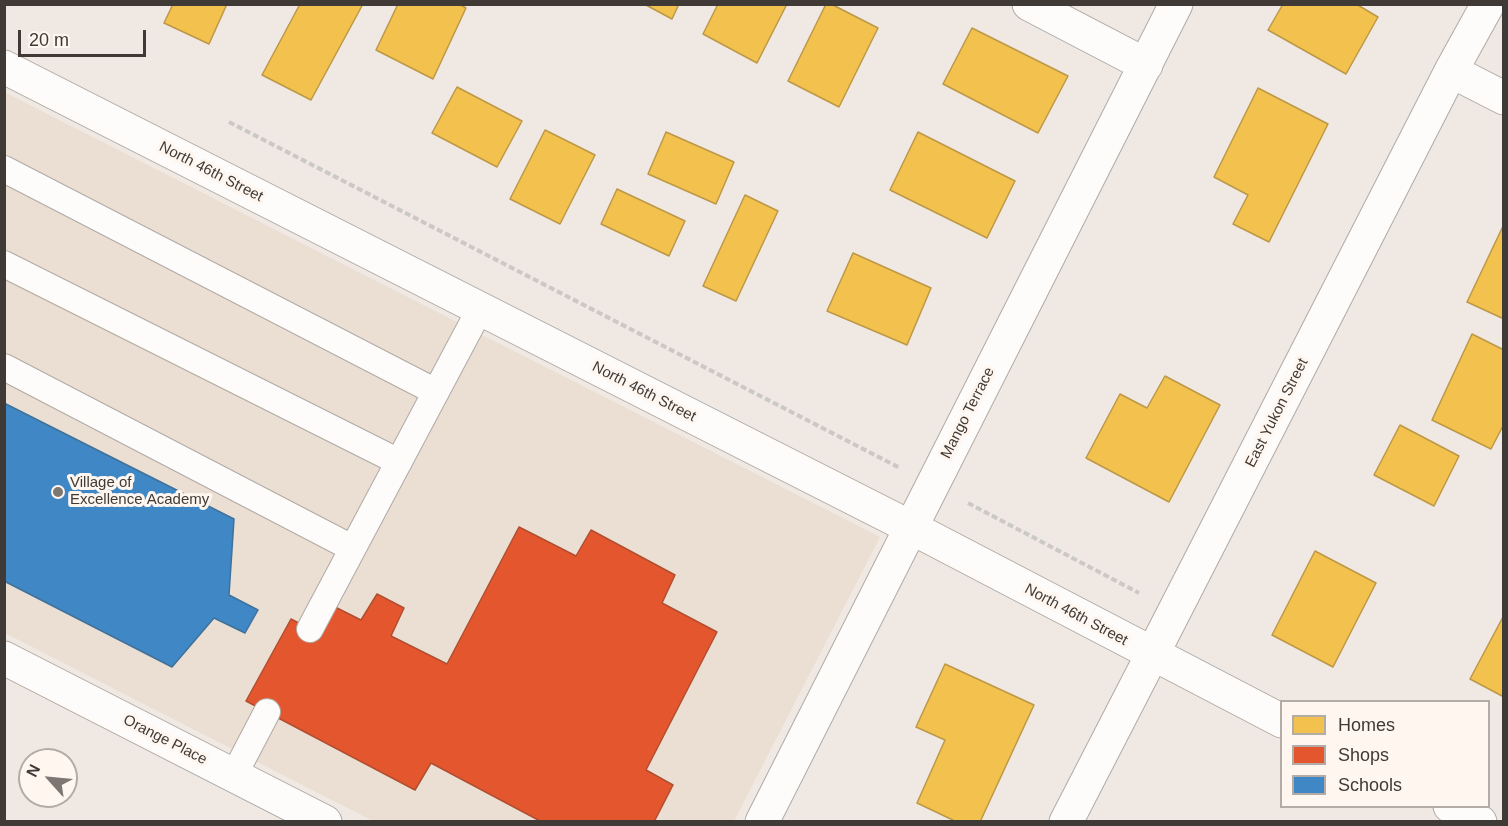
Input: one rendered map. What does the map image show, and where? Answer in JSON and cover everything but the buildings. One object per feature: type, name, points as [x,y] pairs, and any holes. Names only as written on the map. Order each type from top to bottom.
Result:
[{"type":"street","points":[[1029,4],[1146,64]]},
{"type":"street","name":"Mango Terrace","points":[[762,822],[1176,4]]},
{"type":"street","name":"East Yukon Street","points":[[1066,822],[1451,71],[1488,4]]},
{"type":"street","name":"North 46th Street","points":[[4,67],[912,528],[1280,720]]},
{"type":"street","points":[[1451,71],[1503,98]]},
{"type":"street","name":"Orange Place","points":[[4,658],[325,822]]},
{"type":"street","points":[[1452,808],[1480,822]]},
{"type":"lane","points":[[4,169],[436,392]]},
{"type":"lane","points":[[4,264],[399,462]]},
{"type":"lane","points":[[310,629],[480,309]]},
{"type":"lane","points":[[4,367],[352,548]]},
{"type":"lane","points":[[234,775],[267,712]]},
{"type":"path","points":[[229,122],[1176,611]]},
{"type":"shaded area","points":[[4,92],[880,537],[734,821],[373,821],[5,633]]},
{"type":"place","name":"Village of Excellence Academy","points":[[58,492]]}]
